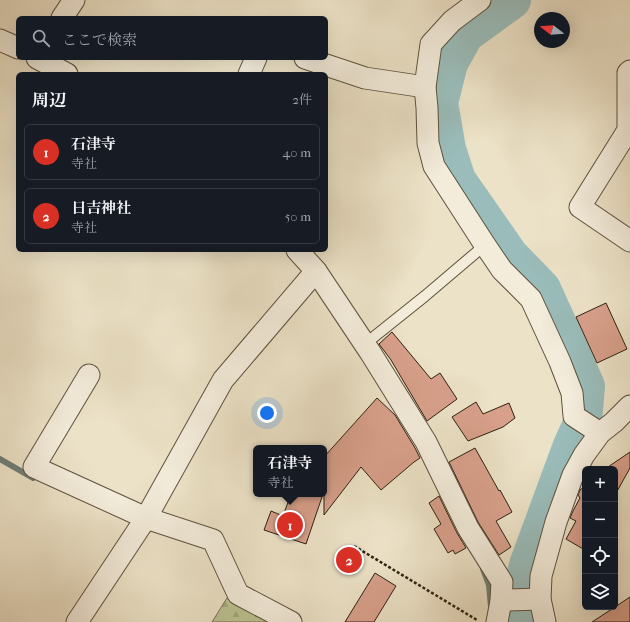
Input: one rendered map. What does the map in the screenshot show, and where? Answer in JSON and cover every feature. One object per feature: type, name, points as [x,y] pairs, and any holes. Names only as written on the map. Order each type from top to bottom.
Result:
[{"type":"street","points":[[63,16],[74,0]]},
{"type":"street","points":[[480,0],[452,21],[431,44],[426,87],[428,143],[434,166],[502,270],[531,299],[560,362],[572,393],[574,416],[602,426]]},
{"type":"street","points":[[0,40],[16,47]]},
{"type":"street","points":[[41,60],[63,72]]},
{"type":"street","points":[[250,72],[255,60]]},
{"type":"street","points":[[312,60],[365,78],[426,87]]},
{"type":"street","points":[[630,71],[628,73],[629,131],[580,207],[630,241]]},
{"type":"street","points":[[299,252],[316,271],[365,344],[426,442],[468,528],[502,582],[504,600],[498,622]]},
{"type":"street","points":[[77,622],[146,518],[222,380],[316,271]]},
{"type":"street","points":[[89,375],[34,467],[146,518],[212,540],[238,594],[291,622]]},
{"type":"street","points":[[545,622],[537,599],[541,576],[556,522],[573,475],[602,426],[630,406]]},
{"type":"street","points":[[504,600],[537,599]]},
{"type":"lane","points":[[365,344],[485,245]]},
{"type":"path","points":[[354,546],[477,620],[483,622]]},
{"type":"green space","points":[[227,598],[272,622],[212,622]]},
{"type":"building","points":[[606,303],[627,349],[597,363],[576,317]]},
{"type":"building","points":[[392,332],[431,379],[440,373],[457,399],[427,421],[391,360],[379,344]]},
{"type":"building","points":[[377,398],[395,415],[420,458],[381,490],[361,467],[324,515],[324,497],[327,497],[327,454]]},
{"type":"building","points":[[476,402],[483,414],[509,403],[515,418],[503,427],[468,441],[452,417]]},
{"type":"building","points":[[475,448],[512,512],[496,521],[511,547],[499,555],[478,522],[449,462]]},
{"type":"building","points":[[630,452],[630,468],[618,490],[618,466],[609,466]]},
{"type":"building","points":[[582,488],[582,548],[566,539],[576,521],[570,518],[580,498],[578,495]]},
{"type":"building","points":[[439,496],[466,548],[455,554],[453,550],[448,553],[434,529],[441,524],[429,503]]},
{"type":"building","points":[[290,497],[322,497],[306,544],[264,530],[271,511],[283,516]]},
{"type":"building","points":[[375,573],[396,586],[374,622],[345,622]]},
{"type":"building","points":[[630,597],[630,622],[592,622],[610,610],[618,610],[618,605]]},
{"type":"waterway","points":[[512,0],[465,34],[449,63],[439,103],[447,149],[457,180],[510,256],[542,289],[586,386],[583,421],[571,448],[528,565],[522,592],[521,622]]},
{"type":"waterway","points":[[0,459],[33,478]]},
{"type":"waterway","points":[[483,569],[489,585],[491,607]]},
{"type":"place","name":"石津寺","points":[[290,525]]},
{"type":"place","name":"日吉神社","points":[[349,560]]}]
